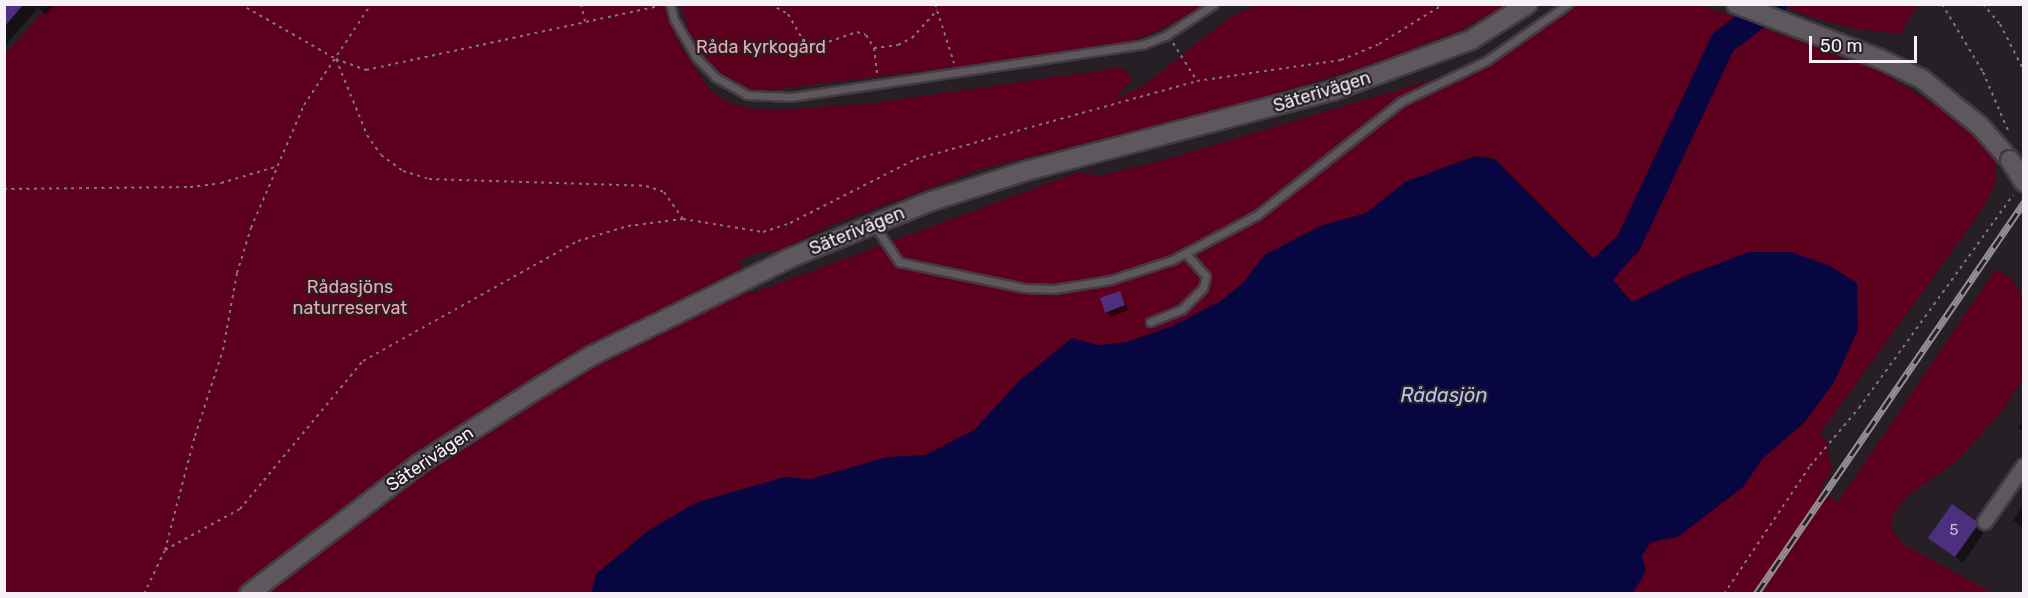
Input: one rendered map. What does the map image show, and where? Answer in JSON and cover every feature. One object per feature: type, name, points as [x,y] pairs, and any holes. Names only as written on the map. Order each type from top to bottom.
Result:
[{"type":"street","name":"Säterivägen","points":[[249,594],[419,464],[591,356],[790,258],[873,224],[1026,171],[1332,91],[1471,40],[1528,4]]},
{"type":"street","points":[[1736,4],[1880,59],[1922,79],[1980,126],[2010,160],[2019,187]]},
{"type":"street","points":[[1985,522],[2024,466]]},
{"type":"lane","points":[[670,4],[674,19],[696,57],[715,77],[747,95],[791,97],[879,86],[1144,44],[1167,35],[1214,4]]},
{"type":"lane","points":[[873,224],[899,262],[1024,288],[1054,289],[1110,280],[1186,254],[1257,215],[1393,107],[1486,61],[1568,4]]},
{"type":"lane","points":[[1150,322],[1182,309],[1203,288],[1206,276],[1186,254]]},
{"type":"path","points":[[240,4],[336,59],[366,70],[665,4]]},
{"type":"path","points":[[144,594],[165,550],[195,436],[224,350],[244,247],[275,167],[304,105],[371,4]]},
{"type":"path","points":[[581,4],[585,22]]},
{"type":"path","points":[[770,4],[788,14],[802,38],[812,43],[822,44],[857,32],[866,35],[874,48],[879,86]]},
{"type":"path","points":[[935,4],[957,74]]},
{"type":"path","points":[[165,550],[240,508],[363,361],[578,241],[628,226],[683,219],[763,232],[790,223],[916,159],[1197,81],[1341,60],[1379,44],[1444,4]]},
{"type":"path","points":[[1942,4],[1987,81],[2012,139]]},
{"type":"path","points":[[1983,4],[2000,24],[2024,71]]},
{"type":"path","points":[[874,48],[898,45],[912,38],[937,10]]},
{"type":"path","points":[[1167,35],[1197,81]]},
{"type":"path","points":[[336,59],[367,135],[381,155],[403,171],[440,179],[646,186],[664,192],[683,219]]},
{"type":"path","points":[[4,189],[190,187],[221,183],[275,167]]},
{"type":"path","points":[[1724,594],[1810,466],[1859,408],[2019,187]]},
{"type":"green space","name":"Rådasjöns naturreservat","points":[[1311,4],[1506,5],[1457,32],[1367,66],[1244,103],[981,169],[829,226],[782,251],[760,252],[739,261],[750,294],[1079,172],[1099,176],[1164,160],[1451,74],[1522,41],[1577,5],[1702,5],[1884,73],[1970,127],[1995,162],[1995,184],[1984,207],[1820,433],[1826,441],[1832,470],[1820,490],[1838,502],[1996,269],[2011,278],[2023,298],[2022,380],[2002,411],[1956,462],[1908,495],[1893,514],[1891,528],[1903,544],[1992,593],[5,593],[5,54],[50,5],[665,5],[676,38],[709,89],[725,101],[747,108],[776,110],[873,103],[1124,67],[1132,80],[1115,98],[1142,87],[1230,17],[1255,5],[1301,5],[1306,9]]},
{"type":"green space","points":[[1917,4],[1901,34],[1858,29],[1813,18],[1782,5]]},
{"type":"green space","name":"Råda kyrkogård","points":[[682,5],[1209,5],[1147,36],[1111,47],[755,92],[717,74],[691,42]]},
{"type":"water","name":"Rådasjön","points":[[1475,156],[1495,159],[1595,260],[1622,237],[1638,251],[1613,280],[1632,302],[1685,276],[1749,252],[1791,252],[1828,265],[1857,283],[1858,330],[1834,382],[1805,422],[1763,458],[1743,487],[1678,537],[1651,542],[1642,556],[1646,571],[1633,593],[591,593],[596,574],[648,531],[695,503],[784,477],[811,479],[887,457],[925,455],[974,430],[1019,381],[1072,338],[1098,345],[1127,342],[1172,326],[1219,302],[1243,283],[1264,255],[1320,226],[1366,213],[1405,182]]},
{"type":"building","points":[[4,4],[24,4],[4,27]]},
{"type":"building","points":[[1120,291],[1125,305],[1105,313],[1100,298]]},
{"type":"building","points":[[1952,504],[1976,521],[1977,526],[1955,557],[1928,538]]},
{"type":"waterway","points":[[1603,267],[1628,244],[1723,42],[1774,4]]},
{"type":"railway","points":[[1756,594],[2024,202]]}]
